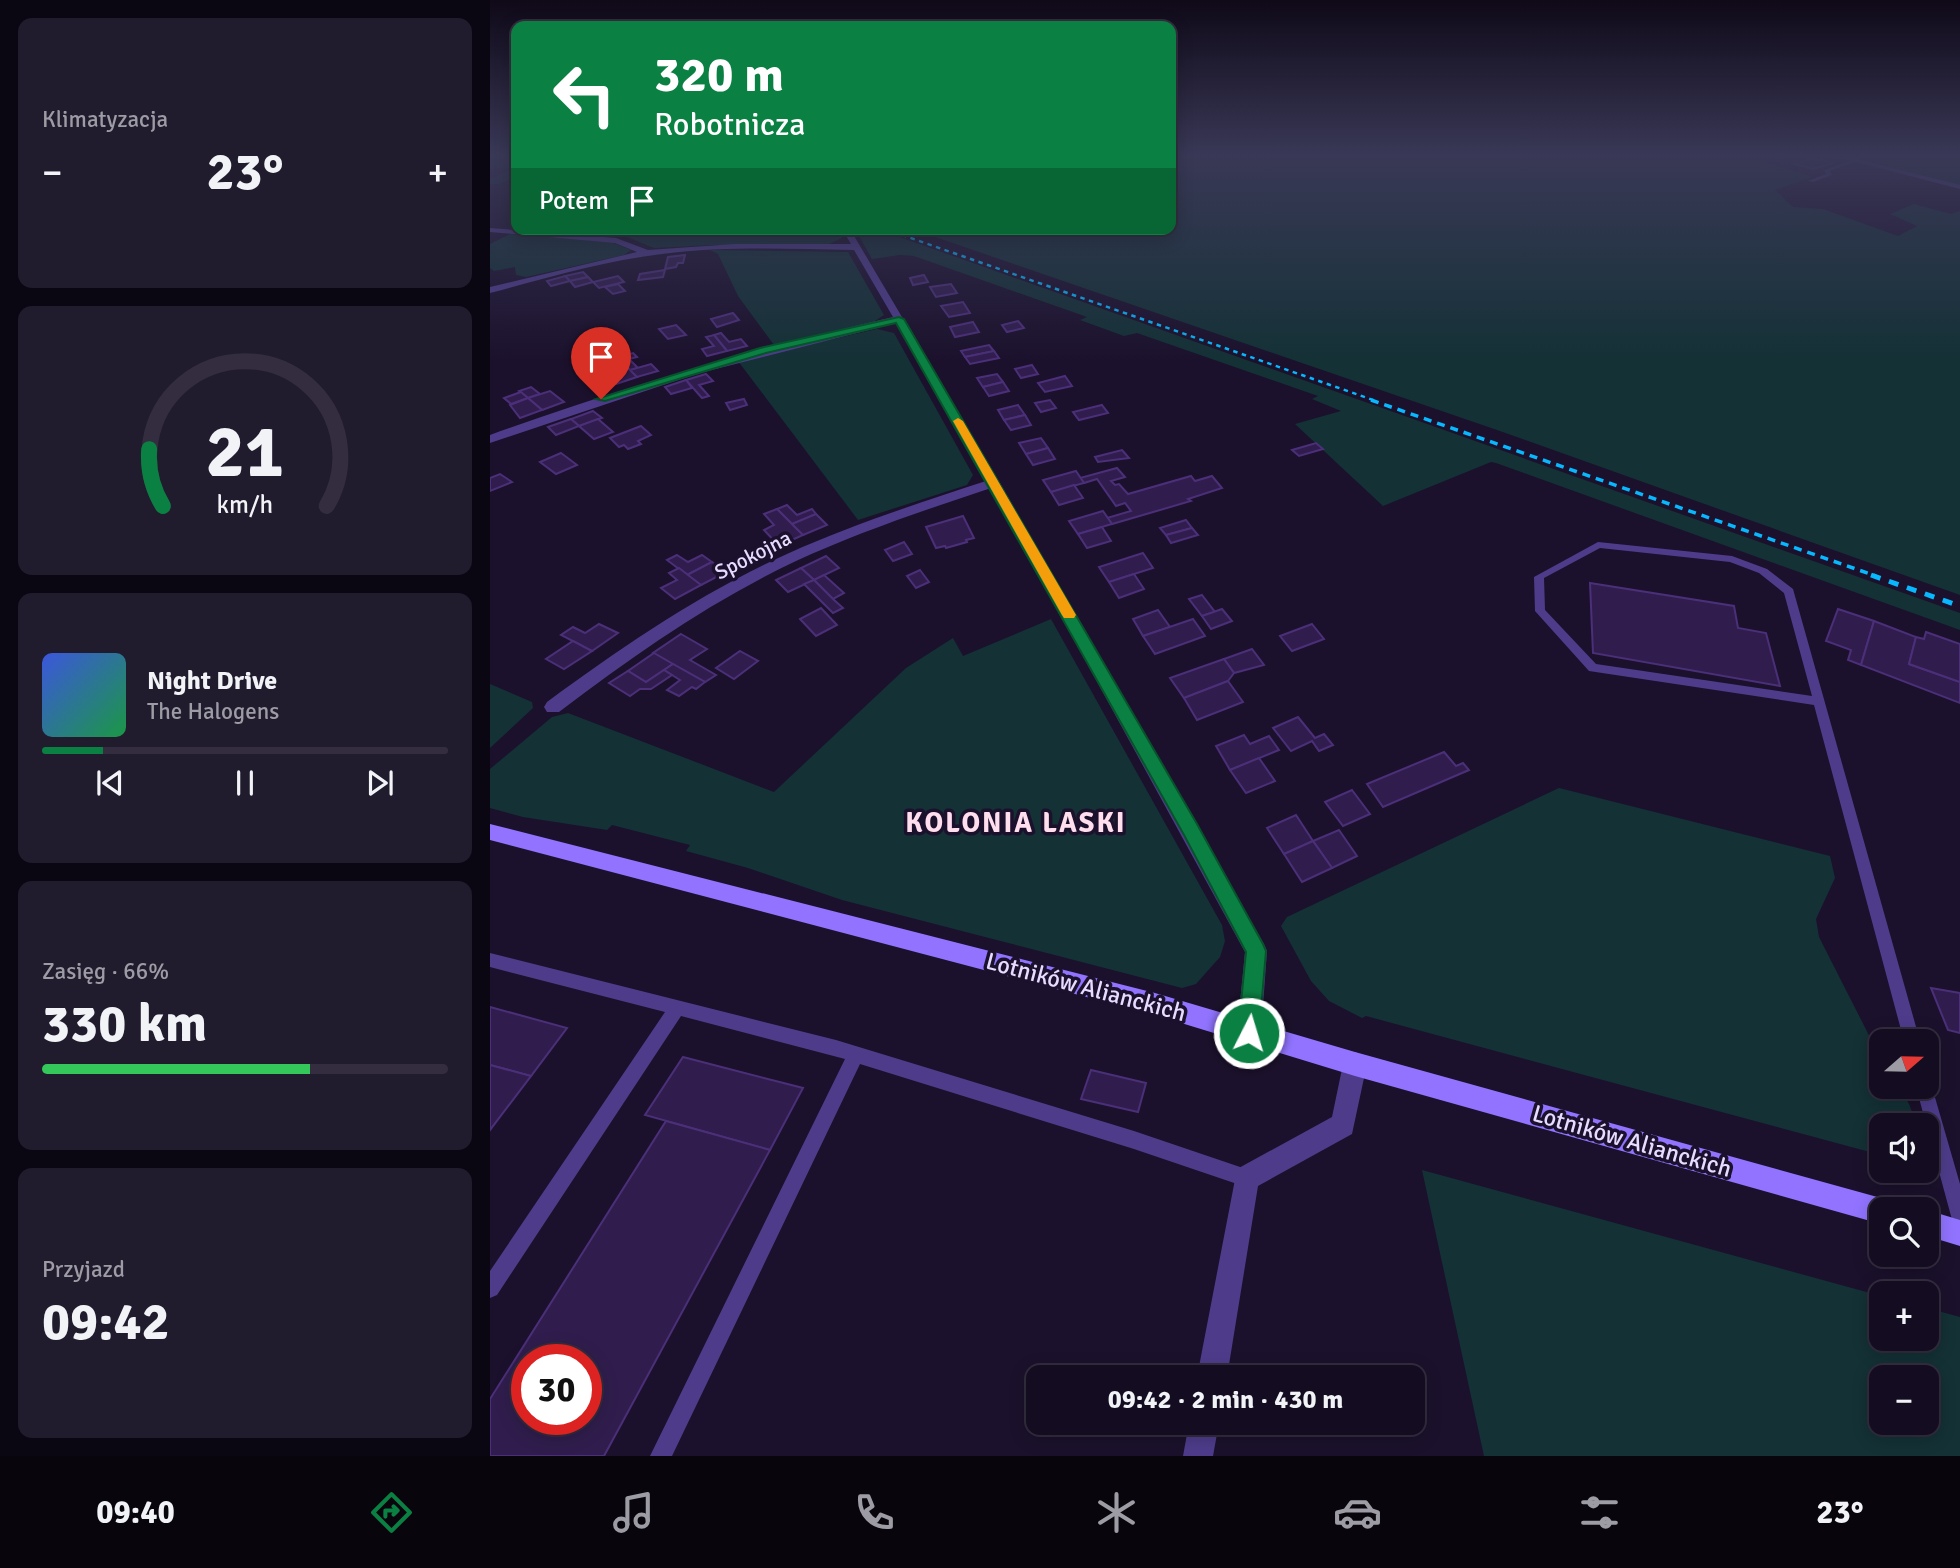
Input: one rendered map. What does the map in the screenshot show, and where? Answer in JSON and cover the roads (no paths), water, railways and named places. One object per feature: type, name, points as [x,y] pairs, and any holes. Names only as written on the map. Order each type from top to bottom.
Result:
[{"type":"main road","name":"Lotników Alianckich","points":[[490,832],[1155,1004],[1355,1064],[1869,1208]]},
{"type":"main road","points":[[1939,1227],[1960,1233]]},
{"type":"street","points":[[490,230],[511,232]]},
{"type":"street","points":[[548,235],[617,241],[648,253]]},
{"type":"street","points":[[849,235],[994,483],[1256,951],[1249,1033]]},
{"type":"street","points":[[490,290],[648,253],[696,248],[856,247]]},
{"type":"street","points":[[490,439],[684,372],[764,350],[899,319]]},
{"type":"street","name":"Spokojna","points":[[553,707],[635,647],[766,570],[868,526],[994,483]]},
{"type":"street","points":[[1214,1365],[1246,1178],[1343,1125],[1355,1064]]},
{"type":"street","points":[[1198,1456],[1202,1435]]},
{"type":"lane","points":[[1819,701],[1592,667],[1540,611],[1539,577],[1598,545],[1718,557],[1763,571],[1789,591],[1909,1029]]},
{"type":"lane","points":[[490,960],[856,1055],[1134,1140],[1246,1178]]},
{"type":"lane","points":[[490,1288],[677,1008]]},
{"type":"lane","points":[[661,1456],[856,1055]]},
{"type":"lane","points":[[1927,1099],[1960,1216]]},
{"type":"railway","points":[[902,235],[1376,401]]},
{"type":"railway","points":[[1371,400],[1876,576]]},
{"type":"railway","points":[[1871,575],[1960,606]]},
{"type":"district","name":"KOLONIA LASKI","points":[[1016,822]]}]
